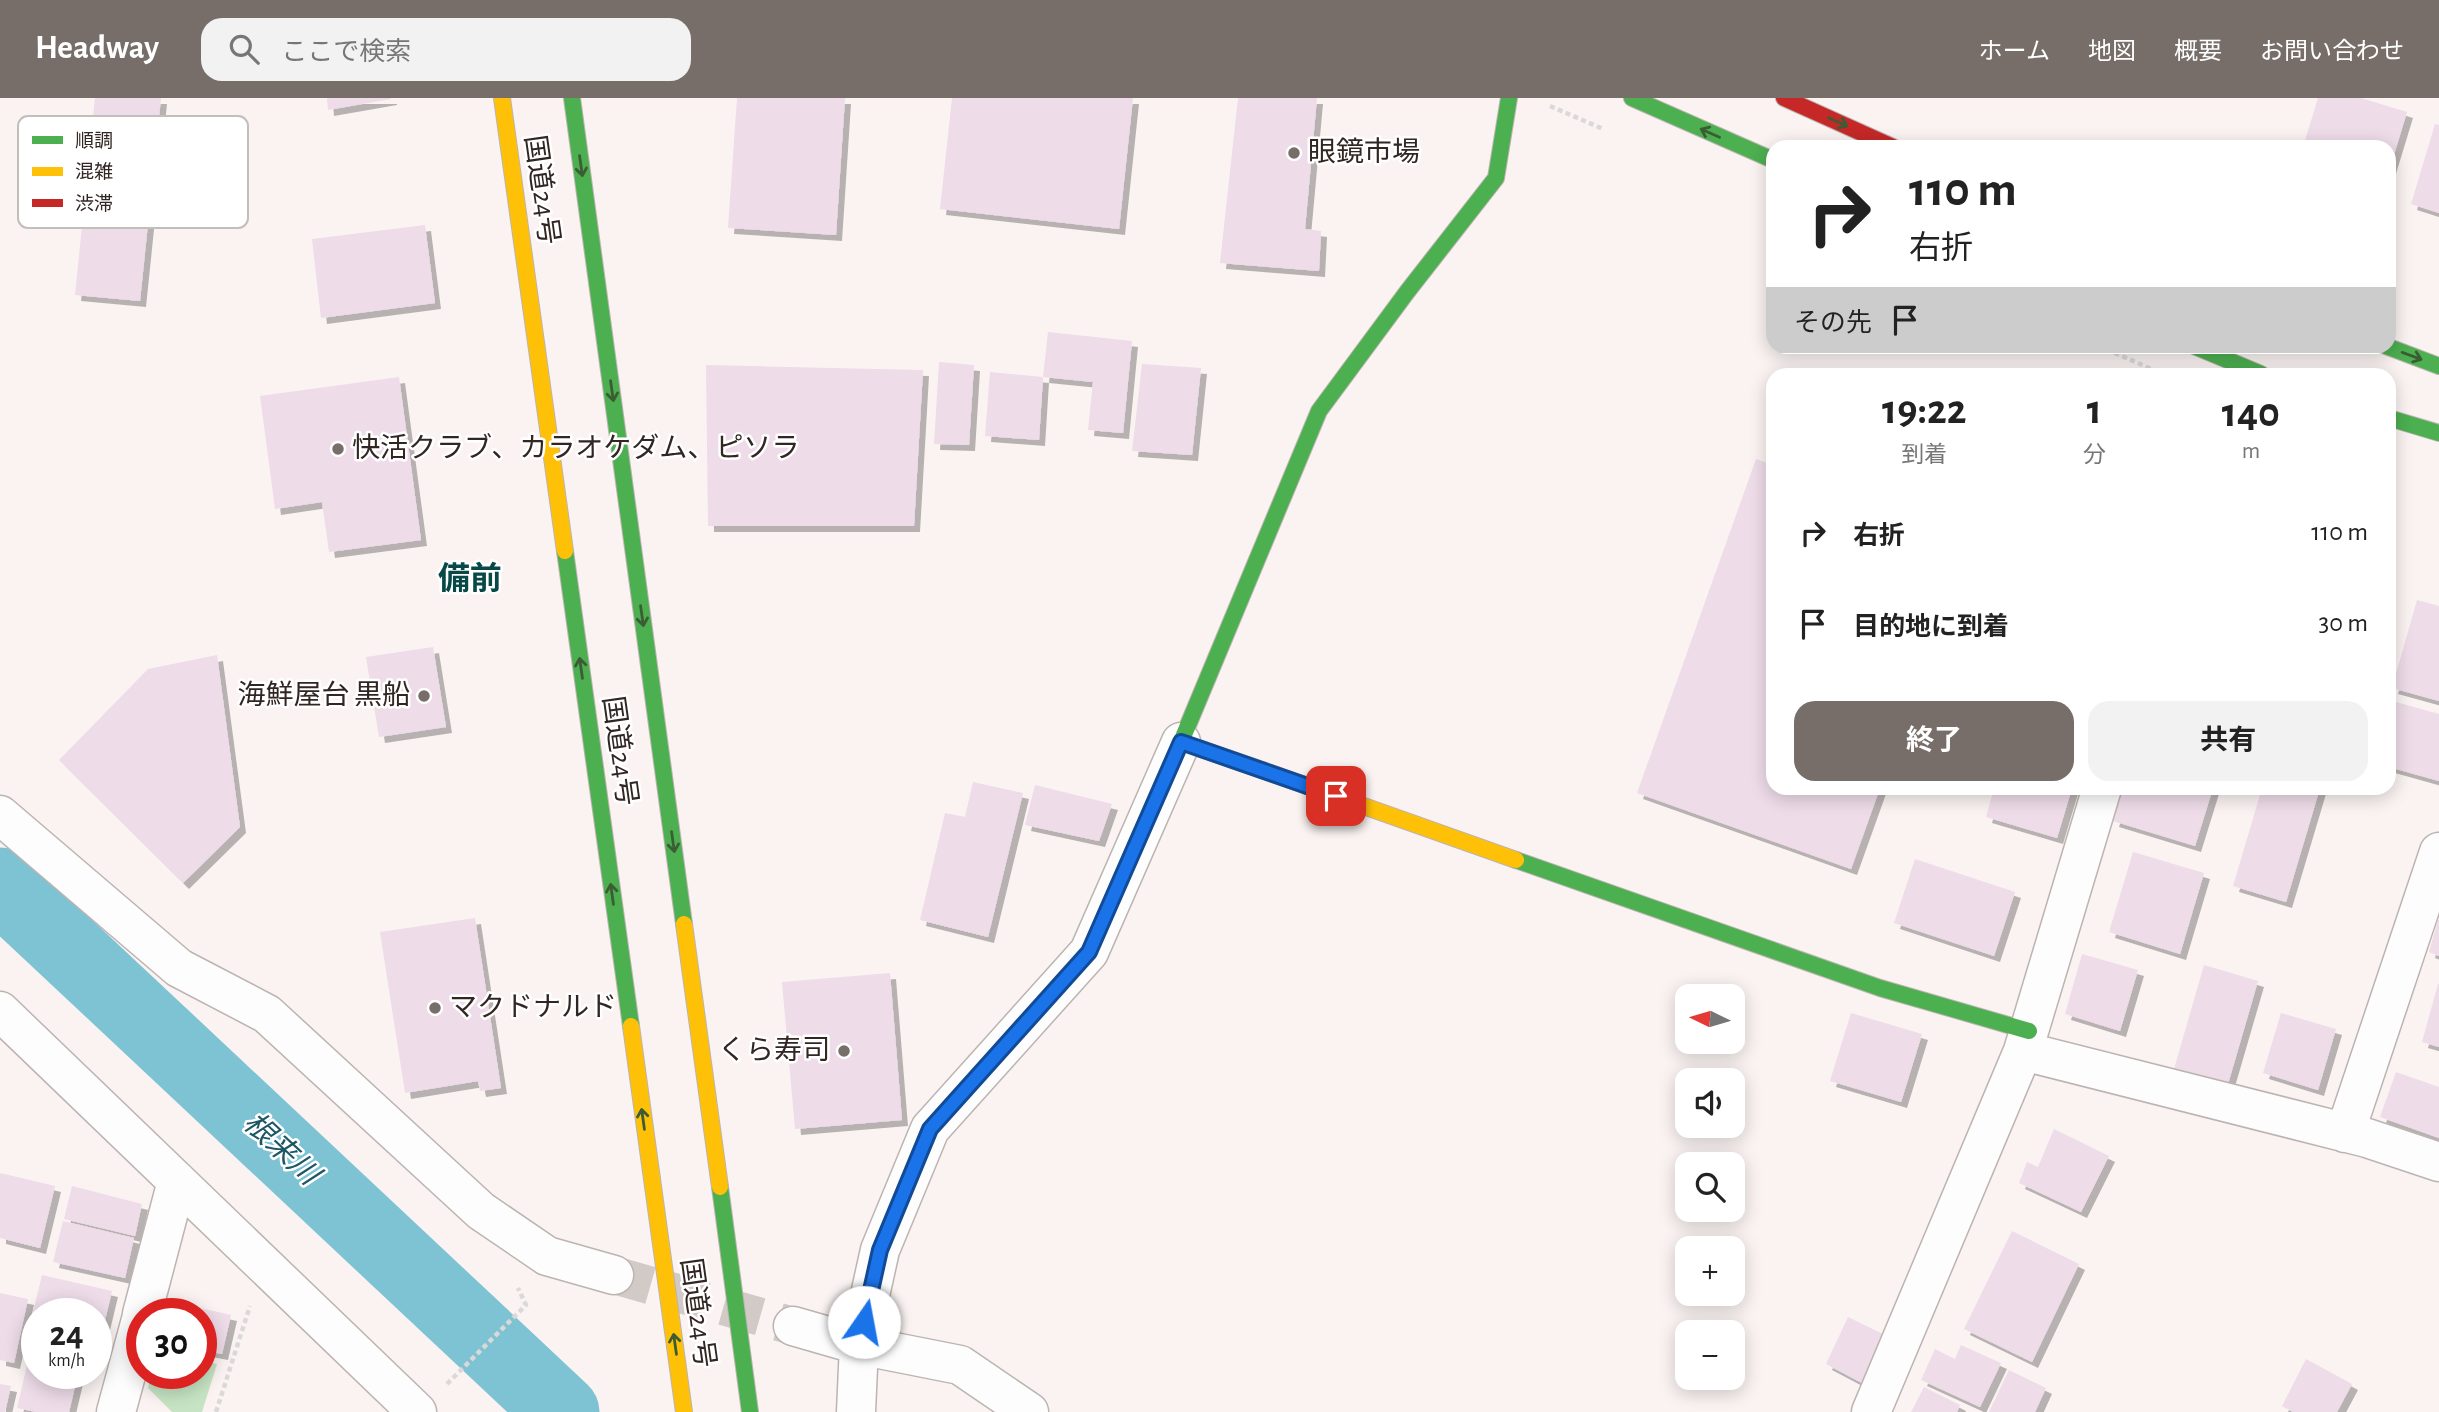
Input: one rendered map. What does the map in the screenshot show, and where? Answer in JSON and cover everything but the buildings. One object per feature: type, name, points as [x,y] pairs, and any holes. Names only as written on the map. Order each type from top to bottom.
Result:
[{"type":"main road","name":"国道24号","points":[[502,98],[684,1412]]},
{"type":"main road","name":"国道24号","points":[[572,98],[750,1412]]},
{"type":"main road","points":[[1509,98],[1496,178],[1319,411],[1181,742],[2026,1041]]},
{"type":"main road","points":[[1632,98],[1766,157]]},
{"type":"main road","points":[[1784,98],[1877,140]]},
{"type":"main road","points":[[2396,350],[2439,366]]},
{"type":"main road","points":[[2217,354],[2252,366]]},
{"type":"main road","points":[[2396,420],[2439,433]]},
{"type":"street","points":[[856,1412],[859,1345],[880,1250],[930,1129],[1089,952],[1181,742]]},
{"type":"street","points":[[1871,1412],[2026,1041],[2100,795]]},
{"type":"street","points":[[0,815],[179,968],[267,1014],[481,1211],[547,1256],[614,1275]]},
{"type":"street","points":[[2345,1133],[2439,852]]},
{"type":"street","points":[[0,1011],[177,1181],[428,1402]]},
{"type":"street","points":[[2026,1041],[2439,1162]]},
{"type":"street","points":[[146,1298],[177,1181]]},
{"type":"street","points":[[793,1326],[859,1345],[960,1365],[1029,1412]]},
{"type":"street","points":[[116,1412],[126,1375]]},
{"type":"path","points":[[2117,354],[2149,368]]},
{"type":"path","points":[[216,1412],[252,1299]]},
{"type":"path","points":[[428,1402],[514,1315]]},
{"type":"green space","points":[[149,1389],[209,1389],[202,1412],[172,1412]]},
{"type":"waterway","name":"根来川","points":[[0,885],[562,1412]]},
{"type":"tunnel","points":[[614,1275],[793,1326]]},
{"type":"traffic: fast","points":[[572,98],[684,924]]},
{"type":"traffic: fast","points":[[1262,770],[1181,742],[1319,411],[1496,178],[1509,98]]},
{"type":"traffic: fast","points":[[1632,98],[1766,157]]},
{"type":"traffic: fast","points":[[2396,350],[2439,366]]},
{"type":"traffic: fast","points":[[2213,354],[2247,368]]},
{"type":"traffic: fast","points":[[2396,420],[2439,433]]},
{"type":"traffic: fast","points":[[565,551],[631,1026]]},
{"type":"traffic: fast","points":[[1516,860],[1880,988],[2029,1031]]},
{"type":"traffic: fast","points":[[720,1187],[750,1412]]},
{"type":"traffic: slow","points":[[502,98],[565,551]]},
{"type":"traffic: slow","points":[[1262,770],[1516,860]]},
{"type":"traffic: slow","points":[[684,924],[720,1187]]},
{"type":"traffic: slow","points":[[631,1026],[684,1412]]},
{"type":"traffic: jam","points":[[1784,98],[1877,140]]},
{"type":"place","name":"眼鏡市場","points":[[1294,153]]},
{"type":"place","name":"快活クラブ、カラオケダム、ピソラ","points":[[338,449]]},
{"type":"place","name":"海鮮屋台 黒船","points":[[424,696]]},
{"type":"place","name":"マクドナルド","points":[[435,1008]]},
{"type":"place","name":"くら寿司","points":[[844,1051]]},
{"type":"district","name":"備前","points":[[470,579]]},
{"type":"route","points":[[864,1322],[880,1250],[930,1129],[1089,952],[1181,742],[1336,796]]}]
